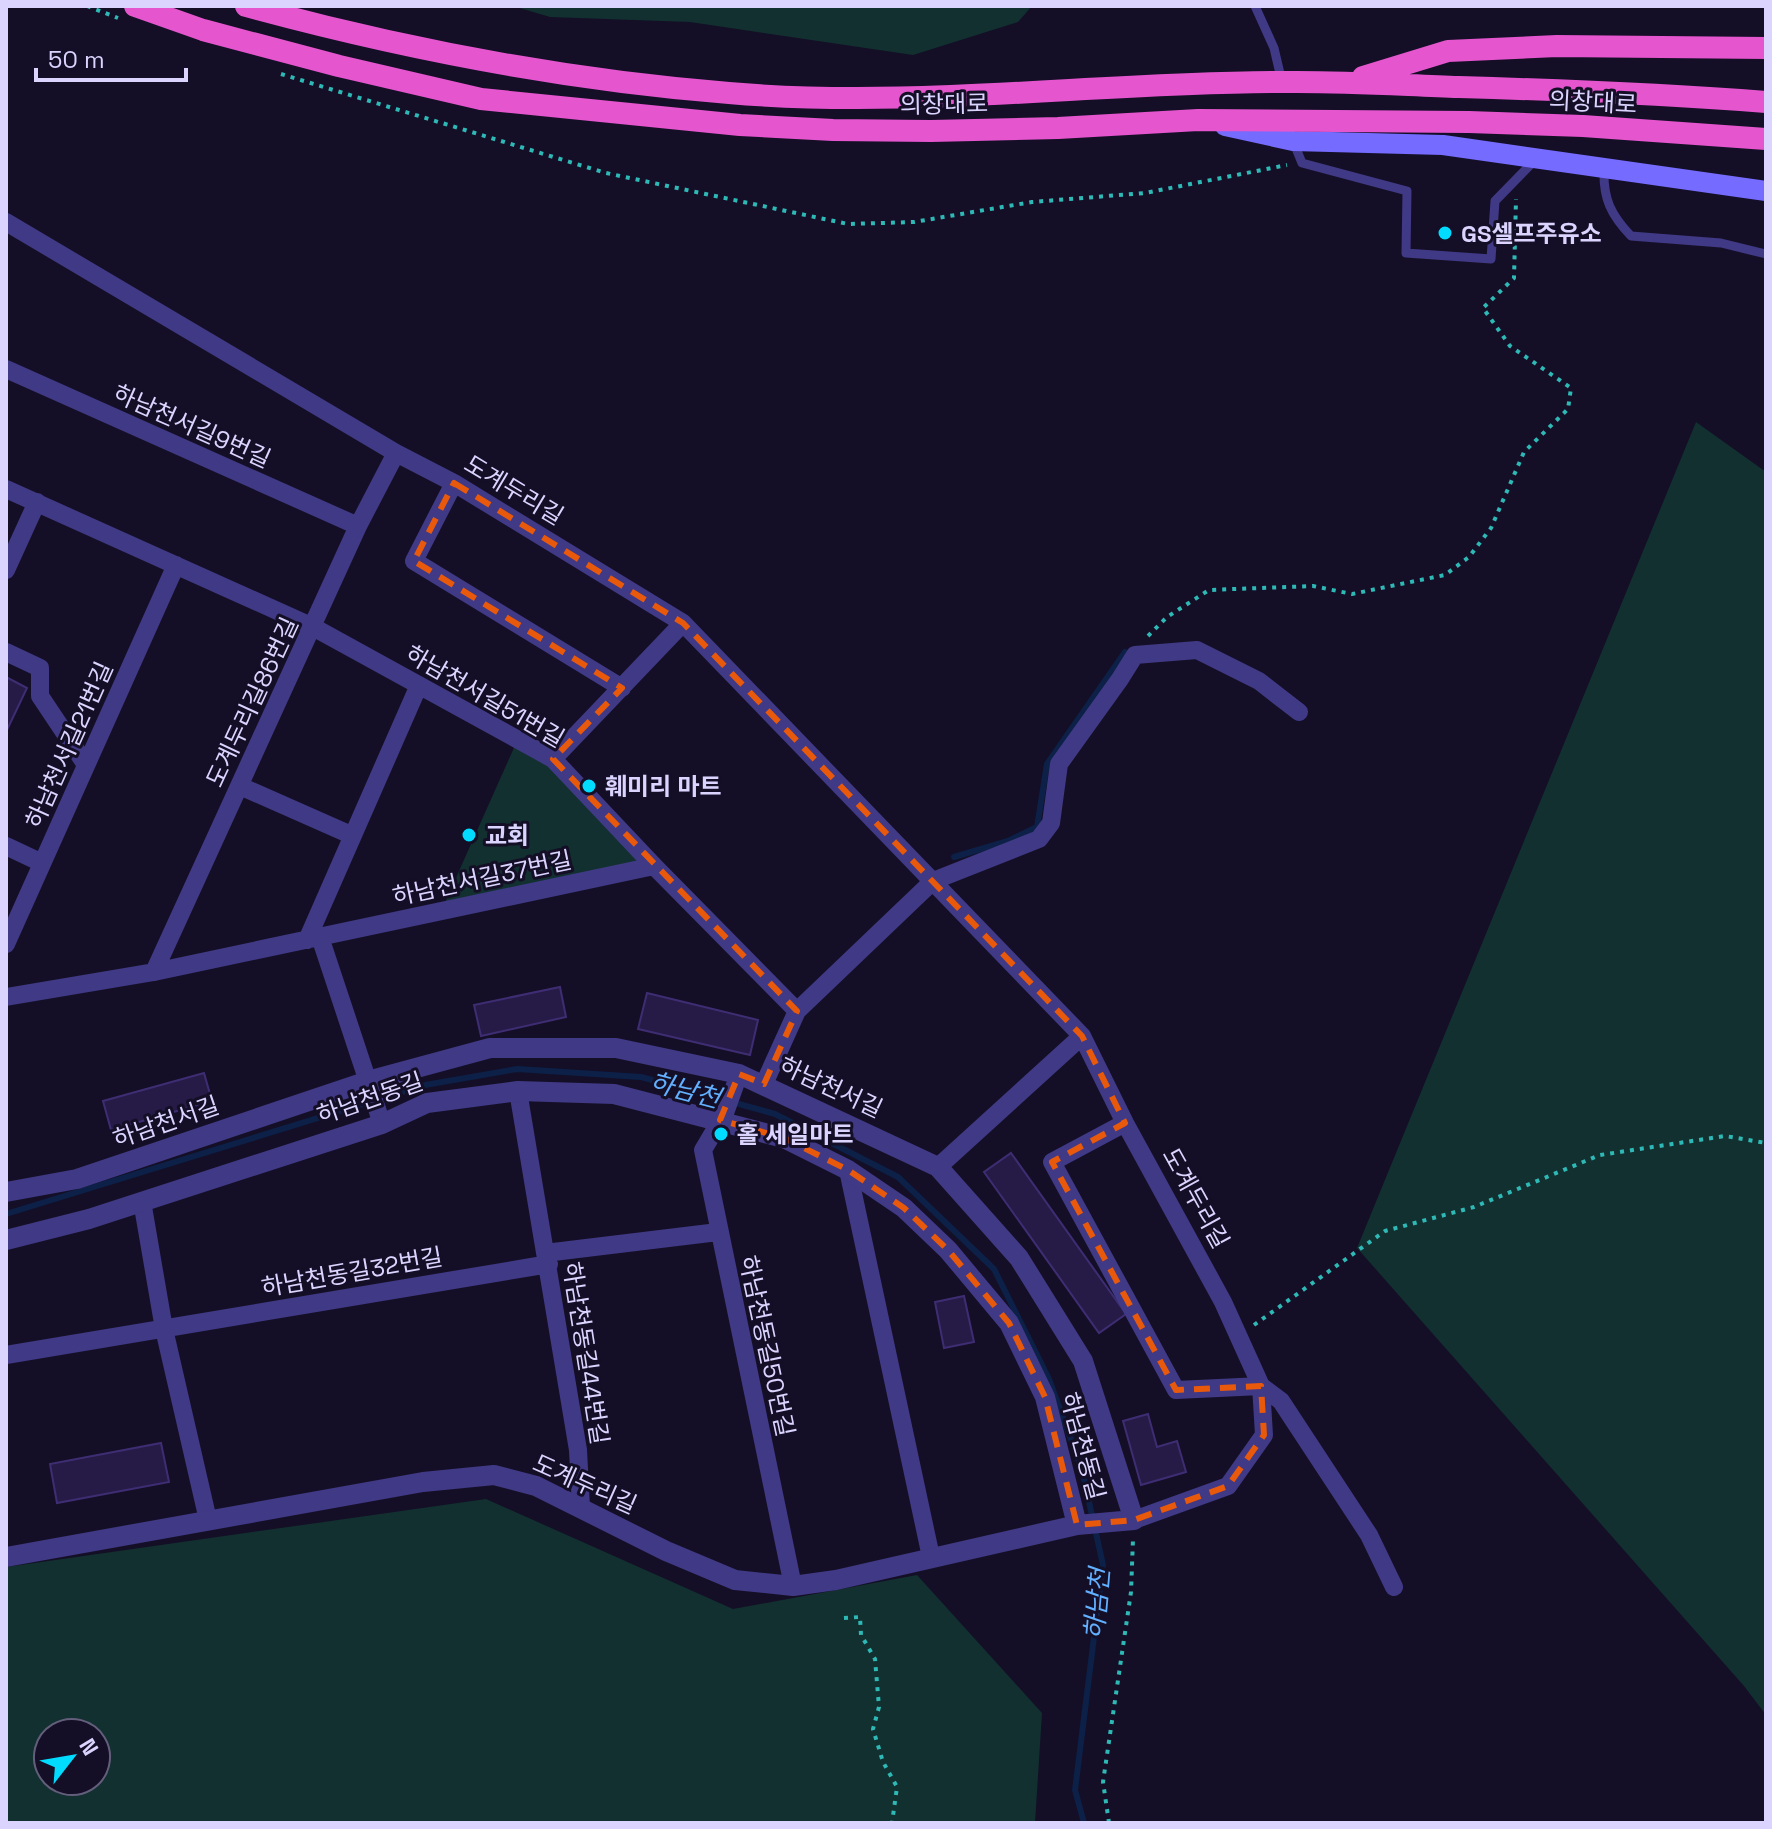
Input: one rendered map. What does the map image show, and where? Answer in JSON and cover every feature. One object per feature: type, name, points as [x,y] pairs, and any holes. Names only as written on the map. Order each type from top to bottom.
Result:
[{"type":"highway","name":"의창대로","points":[[246,6],[354,35],[453,56],[592,78],[731,94],[854,99],[1282,82],[1766,102]]},
{"type":"highway","name":"의창대로","points":[[131,14],[481,99],[622,115],[833,130],[1058,128],[1198,120],[1469,122],[1583,126],[1766,139]]},
{"type":"highway","points":[[1343,83],[1448,51],[1557,46],[1766,48]]},
{"type":"main road","points":[[1198,120],[1293,141],[1443,145],[1766,191]]},
{"type":"street","name":"도계두리길","points":[[6,222],[396,453],[454,483],[683,623],[1082,1036],[1125,1123],[1223,1302],[1261,1386],[1264,1435],[1228,1486],[1124,1522],[1080,1525],[836,1580],[793,1586],[735,1580],[666,1551],[536,1486],[494,1475],[423,1482],[6,1557]]},
{"type":"street","name":"하남천서길9번길","points":[[6,369],[358,526]]},
{"type":"street","name":"도계두리길86번길","points":[[154,972],[358,526],[396,453]]},
{"type":"street","points":[[454,483],[414,561],[622,688]]},
{"type":"street","name":"하남천서길51번길","points":[[6,489],[313,627],[553,759],[797,1011]]},
{"type":"street","points":[[6,570],[37,502]]},
{"type":"street","name":"하남천서길21번길","points":[[6,944],[176,565]]},
{"type":"street","points":[[553,759],[683,623]]},
{"type":"street","points":[[764,1084],[797,1011],[933,881],[1039,839],[1051,823],[1059,764],[1135,655],[1197,650],[1259,681],[1299,712]]},
{"type":"street","points":[[6,652],[40,668],[40,696],[86,765]]},
{"type":"street","points":[[381,1119],[314,938],[351,835],[419,685]]},
{"type":"street","points":[[240,786],[351,835]]},
{"type":"street","points":[[6,846],[42,863]]},
{"type":"street","name":"하남천서길37번길","points":[[314,938],[654,866]]},
{"type":"street","points":[[6,997],[154,972],[314,938]]},
{"type":"street","points":[[938,1167],[1082,1036]]},
{"type":"street","name":"하남천서길","points":[[6,1192],[77,1179],[490,1048],[616,1048],[737,1081],[764,1084],[938,1167],[1019,1258],[1083,1361],[1124,1522]]},
{"type":"street","name":"하남천동길50번길","points":[[737,1081],[722,1117],[703,1150],[793,1586]]},
{"type":"street","name":"하남천동길","points":[[6,1240],[89,1219],[427,1103],[518,1091],[614,1094],[722,1117],[784,1138],[848,1170],[904,1208],[948,1250],[1009,1323],[1045,1397],[1080,1525]]},
{"type":"street","name":"하남천동길44번길","points":[[518,1091],[578,1450],[581,1508]]},
{"type":"street","points":[[1125,1123],[1052,1162],[1176,1390],[1261,1386]]},
{"type":"street","points":[[848,1170],[931,1557]]},
{"type":"street","points":[[142,1201],[164,1329],[208,1520]]},
{"type":"street","name":"하남천동길44번길","points":[[547,1258],[718,1232]]},
{"type":"street","name":"하남천동길32번길","points":[[6,1355],[547,1258]]},
{"type":"street","name":"도계두리길","points":[[1261,1386],[1281,1401],[1369,1535],[1394,1587]]},
{"type":"lane","points":[[1255,6],[1274,48],[1282,82]]},
{"type":"lane","points":[[1293,141],[1302,163],[1407,191],[1406,253],[1491,259],[1495,201],[1537,158]]},
{"type":"lane","points":[[1604,169],[1603,186],[1613,217],[1631,236],[1721,243],[1756,249],[1766,254]]},
{"type":"path","points":[[87,6],[131,14]]},
{"type":"path","points":[[268,70],[606,173],[848,224],[914,222],[1032,202],[1145,193],[1302,163]]},
{"type":"path","points":[[1135,655],[1167,617],[1209,590],[1313,586],[1352,594],[1445,575],[1469,557],[1491,528],[1524,452],[1568,409],[1571,388],[1510,346],[1483,308],[1514,278],[1517,176]]},
{"type":"path","points":[[1250,1327],[1385,1231],[1474,1207],[1600,1155],[1725,1136],[1766,1143]]},
{"type":"path","points":[[1109,1823],[1103,1782],[1131,1592],[1124,1522]]},
{"type":"path","points":[[844,1618],[860,1617],[861,1635],[875,1659],[879,1707],[873,1729],[883,1762],[897,1787],[892,1823]]},
{"type":"highlighted area","points":[[454,483],[683,623],[1082,1036],[1125,1123],[1052,1162],[1176,1390],[1261,1386],[1264,1435],[1228,1486],[1134,1520],[1077,1525],[1045,1397],[1009,1323],[948,1250],[904,1208],[848,1170],[784,1138],[720,1120],[739,1074],[764,1084],[797,1011],[553,759],[622,688],[414,561]]},
{"type":"green space","points":[[513,6],[1032,6],[1018,22],[913,55],[690,22],[550,17]]},
{"type":"green space","points":[[1696,422],[1766,472],[1766,1715],[1744,1686],[1357,1248]]},
{"type":"green space","points":[[517,741],[553,761],[650,865],[442,909]]},
{"type":"green space","points":[[486,1499],[733,1609],[917,1575],[1042,1713],[1035,1823],[6,1823],[6,1567]]},
{"type":"building","points":[[6,677],[27,688],[6,732]]},
{"type":"building","points":[[560,987],[566,1017],[481,1036],[474,1005]]},
{"type":"building","points":[[647,993],[758,1020],[750,1055],[638,1029]]},
{"type":"building","points":[[204,1073],[212,1101],[111,1130],[103,1101]]},
{"type":"building","points":[[1011,1153],[1126,1314],[1099,1333],[984,1172]]},
{"type":"building","points":[[964,1296],[974,1342],[944,1348],[935,1302]]},
{"type":"building","points":[[1148,1414],[1157,1447],[1177,1441],[1186,1472],[1141,1485],[1123,1421]]},
{"type":"building","points":[[161,1443],[169,1482],[57,1503],[50,1464]]},
{"type":"waterway","points":[[954,857],[1008,841],[1037,827],[1047,764],[1125,652]]},
{"type":"waterway","name":"하남천","points":[[6,1214],[425,1085],[517,1069],[641,1077],[775,1114],[898,1177],[994,1269],[1049,1379],[1082,1470],[1103,1565],[1075,1790],[1084,1823]]},
{"type":"place","name":"GS셀프주유소","points":[[1445,233]]},
{"type":"place","name":"훼미리 마트","points":[[589,786]]},
{"type":"place","name":"교회","points":[[469,835]]},
{"type":"place","name":"홀 세일마트","points":[[721,1134]]}]
